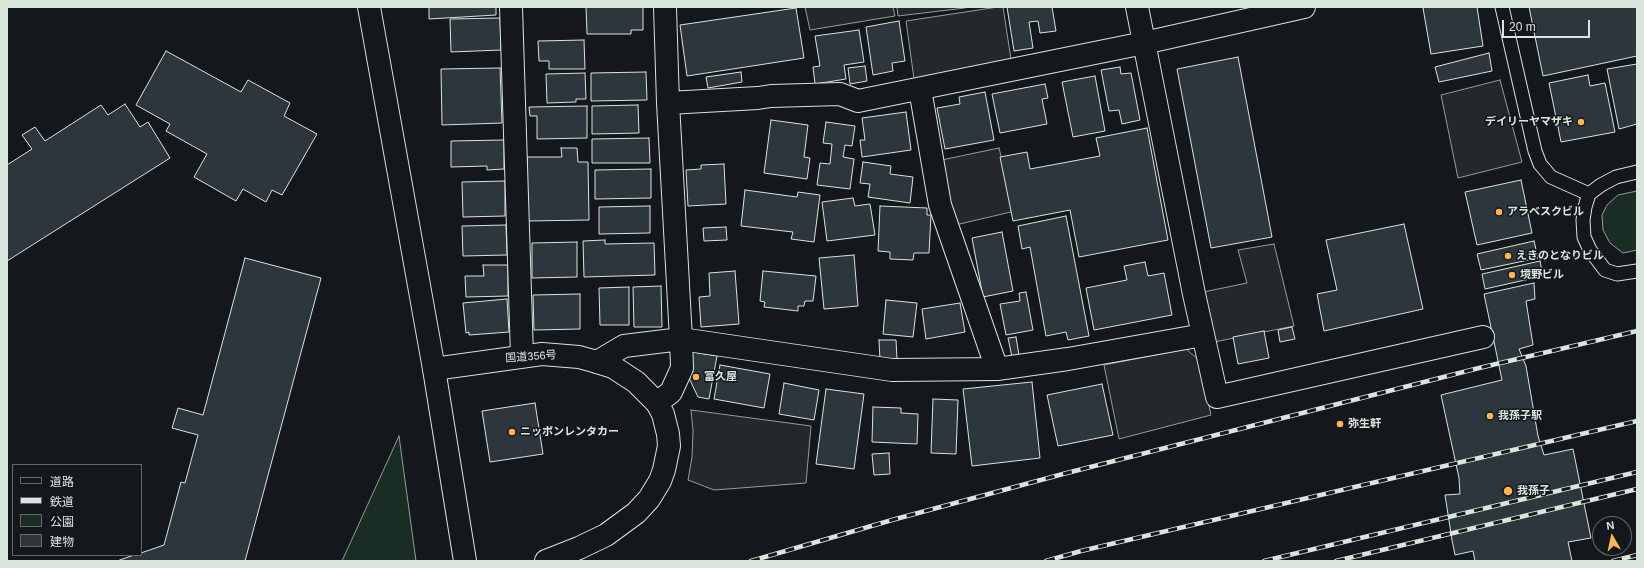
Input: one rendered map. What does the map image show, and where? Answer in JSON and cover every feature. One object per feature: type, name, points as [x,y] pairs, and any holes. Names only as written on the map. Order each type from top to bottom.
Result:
[{"type":"main road","points":[[369,7],[434,369],[465,561]]},
{"type":"main road","points":[[511,7],[522,356]]},
{"type":"main road","points":[[657,403],[671,392],[682,368],[668,103],[665,7]]},
{"type":"main road","points":[[1137,7],[1217,398],[1483,337]]},
{"type":"main road","points":[[668,103],[771,96],[840,94],[858,101],[1144,43],[1304,7]]},
{"type":"main road","points":[[920,89],[940,205],[997,369]]},
{"type":"main road","points":[[597,362],[624,346],[681,339],[892,370],[997,369],[1203,335]]},
{"type":"main road","name":"国道356号","points":[[434,369],[522,356],[560,355],[579,357],[613,367],[636,382],[657,403],[663,414],[669,446],[660,481],[649,499],[636,513],[606,535],[546,561]]},
{"type":"lane","points":[[1502,7],[1535,151],[1540,164],[1551,176],[1589,194]]},
{"type":"lane","points":[[1637,172],[1616,177],[1601,185],[1589,194],[1583,220],[1584,237],[1590,250],[1605,270],[1617,274],[1637,271]]},
{"type":"green space","points":[[1637,191],[1637,250],[1623,253],[1610,243],[1603,230],[1602,215],[1607,205],[1618,195]]},
{"type":"green space","points":[[399,436],[416,561],[342,561]]},
{"type":"shaded area","points":[[805,7],[893,7],[895,16],[810,30]]},
{"type":"shaded area","points":[[897,7],[965,7],[965,8],[898,16]]},
{"type":"shaded area","points":[[1003,7],[1011,59],[914,79],[906,21]]},
{"type":"shaded area","points":[[1500,80],[1522,162],[1458,178],[1441,95]]},
{"type":"shaded area","points":[[999,148],[1015,211],[947,227],[932,162]]},
{"type":"shaded area","points":[[1274,244],[1294,326],[1204,344],[1194,294],[1247,283],[1238,250]]},
{"type":"shaded area","points":[[1186,349],[1199,360],[1211,415],[1119,439],[1104,365]]},
{"type":"shaded area","points":[[691,410],[811,426],[806,483],[714,490],[688,480],[692,457],[693,431]]},
{"type":"building","points":[[429,7],[496,7],[496,15],[429,19]]},
{"type":"building","points":[[586,7],[643,7],[643,30],[631,30],[631,34],[587,34]]},
{"type":"building","points":[[1007,7],[1052,7],[1056,31],[1040,33],[1038,21],[1029,22],[1033,48],[1014,51]]},
{"type":"building","points":[[1477,7],[1483,46],[1431,54],[1423,8]]},
{"type":"building","points":[[1529,7],[1637,7],[1637,56],[1543,76]]},
{"type":"building","points":[[796,8],[804,58],[687,76],[680,25]]},
{"type":"building","points":[[500,18],[501,50],[451,52],[450,19]]},
{"type":"building","points":[[899,21],[905,61],[892,63],[893,71],[873,75],[866,27]]},
{"type":"building","points":[[859,30],[864,62],[844,65],[846,79],[815,84],[813,67],[820,66],[815,36]]},
{"type":"building","points":[[584,40],[585,69],[549,69],[549,61],[539,61],[538,41]]},
{"type":"building","points":[[166,51],[241,92],[248,80],[290,103],[284,116],[317,134],[282,195],[272,190],[266,202],[243,189],[236,201],[194,177],[207,154],[166,131],[170,124],[136,105]]},
{"type":"building","points":[[1489,53],[1492,71],[1439,82],[1435,67]]},
{"type":"building","points":[[1238,57],[1272,237],[1211,248],[1177,69]]},
{"type":"building","points":[[1637,64],[1637,124],[1619,129],[1607,69]]},
{"type":"building","points":[[865,66],[867,81],[850,84],[848,68]]},
{"type":"building","points":[[1120,67],[1121,74],[1131,73],[1140,120],[1122,124],[1119,110],[1109,111],[1101,70]]},
{"type":"building","points":[[500,68],[502,123],[442,125],[441,69]]},
{"type":"building","points":[[646,72],[647,100],[591,101],[591,73]]},
{"type":"building","points":[[741,72],[742,82],[708,88],[706,77]]},
{"type":"building","points":[[585,73],[586,99],[576,99],[576,102],[547,103],[546,74]]},
{"type":"building","points":[[1588,75],[1590,86],[1605,83],[1615,132],[1561,142],[1549,83]]},
{"type":"building","points":[[1095,76],[1105,131],[1073,137],[1062,82]]},
{"type":"building","points":[[1045,84],[1048,98],[1042,99],[1047,124],[1000,133],[992,94]]},
{"type":"building","points":[[985,92],[994,140],[945,149],[937,108],[960,104],[959,97]]},
{"type":"building","points":[[125,104],[140,127],[148,122],[170,158],[7,261],[7,165],[32,149],[22,135],[35,127],[45,141],[101,105],[108,115]]},
{"type":"building","points":[[638,105],[639,133],[592,134],[592,106]]},
{"type":"building","points":[[587,106],[587,138],[537,139],[537,116],[530,116],[529,107]]},
{"type":"building","points":[[906,112],[911,150],[862,157],[860,140],[865,140],[862,118]]},
{"type":"building","points":[[771,120],[808,125],[804,157],[810,158],[807,179],[764,173]]},
{"type":"building","points":[[826,122],[855,126],[852,146],[845,145],[843,157],[854,159],[850,189],[817,185],[820,163],[830,164],[832,144],[823,143]]},
{"type":"building","points":[[1147,128],[1168,240],[1079,257],[1070,210],[1013,221],[1000,157],[1027,152],[1030,169],[1100,156],[1096,138]]},
{"type":"building","points":[[649,138],[650,163],[592,163],[592,139]]},
{"type":"building","points":[[504,140],[504,169],[487,170],[487,166],[451,167],[451,141]]},
{"type":"building","points":[[561,148],[577,148],[578,162],[588,162],[589,220],[528,221],[527,157],[562,157]]},
{"type":"building","points":[[863,162],[891,166],[890,174],[913,177],[910,203],[868,197],[870,184],[860,183]]},
{"type":"building","points":[[724,164],[726,204],[688,206],[686,170],[701,169],[701,165]]},
{"type":"building","points":[[651,169],[651,198],[595,199],[595,170]]},
{"type":"building","name":"アラベスクビル","points":[[1521,180],[1532,233],[1477,245],[1465,192]]},
{"type":"building","points":[[505,181],[505,216],[463,217],[462,182]]},
{"type":"building","points":[[745,190],[797,197],[798,192],[820,195],[814,242],[791,239],[793,232],[741,226]]},
{"type":"building","points":[[853,198],[855,206],[870,204],[875,235],[827,241],[822,202]]},
{"type":"building","points":[[650,206],[650,233],[599,234],[599,207]]},
{"type":"building","points":[[880,206],[927,208],[927,215],[931,215],[929,253],[914,253],[913,260],[890,259],[890,252],[878,251]]},
{"type":"building","points":[[1066,216],[1089,336],[1068,340],[1066,332],[1046,336],[1030,247],[1022,249],[1018,226]]},
{"type":"building","points":[[1404,224],[1423,309],[1324,331],[1317,294],[1337,290],[1326,240]]},
{"type":"building","points":[[506,225],[507,255],[463,256],[462,226]]},
{"type":"building","points":[[726,227],[727,240],[704,241],[703,228]]},
{"type":"building","points":[[1002,232],[1013,291],[983,297],[972,238]]},
{"type":"building","points":[[605,240],[605,244],[654,243],[655,275],[584,277],[583,241]]},
{"type":"building","name":"えきのとなりビル","points":[[1534,241],[1538,258],[1481,270],[1477,254]]},
{"type":"building","points":[[577,242],[577,277],[532,278],[532,243]]},
{"type":"building","points":[[854,255],[858,306],[824,309],[819,258]]},
{"type":"building","points":[[245,258],[321,278],[245,561],[117,561],[131,556],[142,556],[142,553],[164,545],[181,482],[185,483],[198,435],[172,428],[178,408],[203,415]]},
{"type":"building","name":"境野ビル","points":[[1540,261],[1543,276],[1485,289],[1482,274]]},
{"type":"building","points":[[1145,262],[1148,276],[1164,273],[1172,315],[1094,330],[1086,288],[1127,280],[1124,266]]},
{"type":"building","points":[[483,265],[508,265],[508,296],[466,297],[465,276],[484,276]]},
{"type":"building","points":[[735,271],[739,324],[701,327],[699,297],[710,296],[709,273]]},
{"type":"building","points":[[763,271],[816,276],[813,301],[805,301],[804,306],[798,306],[798,311],[764,307],[765,302],[760,301]]},
{"type":"building","name":"我孫子駅","points":[[1534,283],[1535,299],[1526,301],[1533,345],[1519,349],[1526,366],[1538,436],[1544,455],[1573,449],[1591,538],[1568,542],[1572,561],[1475,561],[1473,551],[1455,555],[1445,495],[1460,494],[1459,478],[1441,395],[1502,380],[1484,294]]},
{"type":"building","points":[[661,286],[662,327],[634,327],[633,287]]},
{"type":"building","points":[[629,287],[629,325],[600,325],[599,288]]},
{"type":"building","points":[[1026,292],[1033,330],[1006,335],[1000,304],[1020,301],[1019,293]]},
{"type":"building","points":[[580,294],[580,329],[534,330],[533,295]]},
{"type":"building","points":[[507,299],[509,332],[469,335],[469,332],[466,333],[463,303]]},
{"type":"building","points":[[886,300],[917,303],[913,337],[883,334]]},
{"type":"building","points":[[960,303],[965,332],[926,339],[922,309]]},
{"type":"building","points":[[1292,327],[1295,339],[1280,342],[1278,330]]},
{"type":"building","points":[[1264,331],[1269,358],[1238,364],[1233,337]]},
{"type":"building","points":[[1016,337],[1019,355],[1012,357],[1008,338]]},
{"type":"building","points":[[879,340],[896,340],[897,359],[880,360]]},
{"type":"building","points":[[692,352],[717,356],[709,399],[698,397],[688,376]]},
{"type":"building","points":[[720,365],[770,374],[764,408],[714,399]]},
{"type":"building","points":[[1032,382],[1040,458],[972,466],[963,389]]},
{"type":"building","points":[[784,383],[819,390],[814,420],[779,414]]},
{"type":"building","points":[[1102,384],[1113,435],[1058,446],[1047,395]]},
{"type":"building","points":[[826,389],[864,394],[854,469],[816,464]]},
{"type":"building","points":[[933,399],[958,400],[956,454],[931,453]]},
{"type":"building","name":"ニッポンレンタカー","points":[[535,403],[543,454],[490,462],[482,411]]},
{"type":"building","points":[[873,407],[901,408],[901,413],[918,414],[917,444],[872,442]]},
{"type":"building","points":[[889,453],[890,474],[874,475],[872,454]]},
{"type":"railway","points":[[751,561],[892,520],[1063,474],[1479,368],[1637,331]]},
{"type":"railway","points":[[1046,561],[1081,551],[1637,421]]},
{"type":"railway","points":[[1264,561],[1637,472]]},
{"type":"railway","points":[[1336,561],[1637,489]]},
{"type":"railway","points":[[1613,561],[1637,555]]},
{"type":"place","name":"デイリーヤマザキ","points":[[1581,122]]},
{"type":"place","name":"アラベスクビル","points":[[1499,212]]},
{"type":"place","name":"えきのとなりビル","points":[[1508,256]]},
{"type":"place","name":"境野ビル","points":[[1512,275]]},
{"type":"place","name":"富久屋","points":[[696,377]]},
{"type":"place","name":"我孫子駅","points":[[1490,416]]},
{"type":"place","name":"弥生軒","points":[[1340,424]]},
{"type":"place","name":"ニッポンレンタカー","points":[[512,432]]},
{"type":"place","name":"我孫子","points":[[1508,491]]}]
